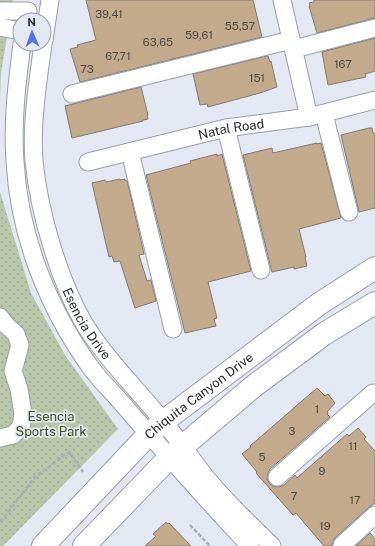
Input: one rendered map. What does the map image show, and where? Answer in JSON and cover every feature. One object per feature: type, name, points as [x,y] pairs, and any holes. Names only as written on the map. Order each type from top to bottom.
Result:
[{"type":"main road","name":"Chiquita Canyon Drive","points":[[43,546],[156,428],[319,304],[375,268]]},
{"type":"main road","name":"Chiquita Canyon Drive","points":[[84,546],[176,452],[267,376],[324,334],[375,303]]},
{"type":"street","points":[[48,12],[50,0]]},
{"type":"street","points":[[282,0],[293,45],[349,212]]},
{"type":"street","points":[[0,11],[27,10]]},
{"type":"street","points":[[0,27],[12,29]]},
{"type":"street","points":[[72,94],[375,28]]},
{"type":"street","name":"Esencia Drive","points":[[21,52],[14,120],[14,155],[27,238],[44,287],[73,341],[92,369],[156,428],[250,546]]},
{"type":"street","name":"Esencia Drive","points":[[42,52],[35,115],[34,161],[46,226],[56,259],[85,324],[130,384],[156,428]]},
{"type":"street","name":"Natal Road","points":[[88,162],[226,128],[317,115],[375,100]]},
{"type":"street","points":[[226,128],[261,270]]},
{"type":"street","points":[[130,152],[173,329]]},
{"type":"street","points":[[0,317],[16,334],[20,345],[7,372],[19,389],[23,414],[21,427],[13,435],[0,438]]},
{"type":"street","points":[[277,477],[371,391]]},
{"type":"street","name":"Esencia Drive","points":[[176,452],[209,482],[272,546]]},
{"type":"street","points":[[342,545],[375,515]]},
{"type":"path","points":[[0,521],[35,477],[69,452],[83,472]]},
{"type":"path","points":[[190,525],[210,546]]},
{"type":"green space","points":[[0,0],[13,0],[1,73],[0,102]]},
{"type":"green space","name":"Esencia Sports Park","points":[[0,192],[31,293],[65,355],[118,429],[3,546],[0,546]]},
{"type":"building","points":[[86,0],[253,0],[262,37],[80,82],[70,49],[78,47],[77,45],[96,40]]},
{"type":"building","points":[[314,0],[375,0],[375,18],[317,33],[309,6],[309,3],[314,2]]},
{"type":"building","points":[[375,38],[375,71],[365,74],[366,77],[328,85],[322,52]]},
{"type":"building","points":[[268,56],[270,62],[271,61],[277,87],[208,107],[207,104],[200,105],[193,74]]},
{"type":"building","points":[[141,87],[148,119],[72,138],[65,106]]},
{"type":"building","points":[[372,128],[373,133],[375,133],[375,208],[359,212],[341,135]]},
{"type":"building","points":[[321,143],[341,218],[299,229],[307,266],[294,269],[294,267],[272,272],[243,155],[272,148],[273,153]]},
{"type":"building","points":[[217,154],[217,156],[222,154],[251,271],[208,282],[217,318],[214,319],[216,326],[185,333],[146,175],[191,163],[190,161]]},
{"type":"building","points":[[105,180],[106,182],[127,180],[144,254],[139,255],[147,281],[151,280],[156,301],[135,308],[120,261],[114,262],[112,256],[109,257],[92,183]]},
{"type":"building","points":[[317,388],[325,396],[328,394],[335,403],[327,412],[330,417],[270,469],[267,479],[273,486],[279,487],[284,485],[295,475],[297,478],[347,434],[349,436],[358,428],[366,437],[364,439],[375,451],[375,503],[335,538],[332,546],[324,546],[296,513],[293,515],[256,473],[257,472],[242,454]]},
{"type":"building","points":[[166,522],[167,524],[169,523],[191,546],[145,546],[156,536],[153,534]]},
{"type":"building","points":[[370,533],[375,539],[375,546],[356,546]]}]
